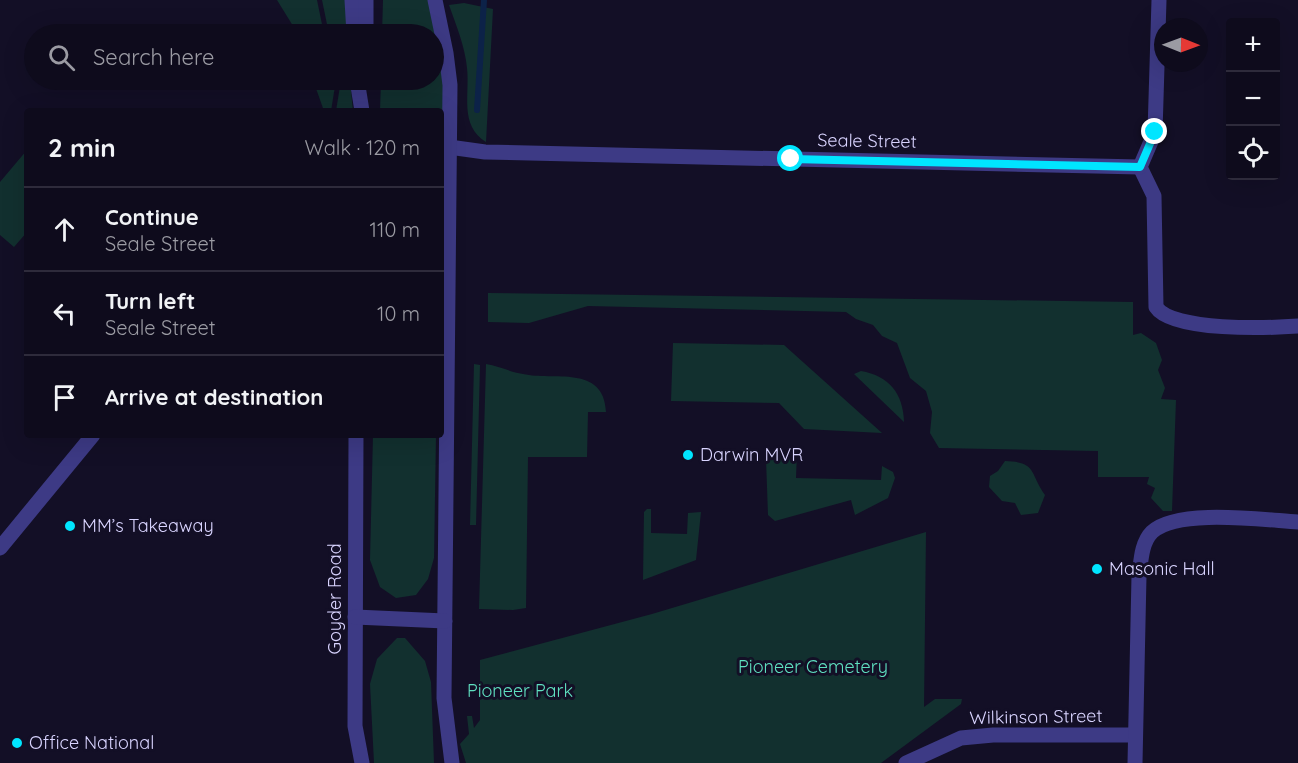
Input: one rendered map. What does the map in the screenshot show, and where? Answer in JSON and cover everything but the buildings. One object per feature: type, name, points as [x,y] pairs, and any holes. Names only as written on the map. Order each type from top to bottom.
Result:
[{"type":"street","points":[[352,0],[353,24]]},
{"type":"street","points":[[366,0],[366,24]]},
{"type":"street","points":[[435,0],[440,24]]},
{"type":"street","points":[[1159,0],[1155,132],[1140,167],[1154,196],[1155,299],[1159,311],[1193,323],[1235,328],[1298,326]]},
{"type":"street","points":[[442,763],[446,621],[445,146],[449,70],[444,45]]},
{"type":"street","points":[[359,90],[362,108]]},
{"type":"street","points":[[363,108],[364,90]]},
{"type":"street","name":"Seale Street","points":[[445,146],[485,152],[1140,167]]},
{"type":"street","points":[[0,548],[91,438]]},
{"type":"street","name":"Goyder Road","points":[[356,438],[355,726],[362,763]]},
{"type":"street","points":[[1135,763],[1139,576],[1143,548],[1151,532],[1189,518],[1298,522]]},
{"type":"street","points":[[355,617],[446,621]]},
{"type":"street","points":[[444,698],[452,763]]},
{"type":"street","points":[[355,726],[356,763]]},
{"type":"street","name":"Wilkinson Street","points":[[906,763],[962,738],[993,735],[1136,735]]},
{"type":"green space","points":[[277,0],[317,0],[322,24],[292,24]]},
{"type":"green space","points":[[322,0],[348,0],[349,24],[327,24]]},
{"type":"green space","points":[[383,0],[430,0],[434,24],[382,24]]},
{"type":"green space","points":[[464,3],[493,9],[486,142],[472,127],[469,118],[466,60],[449,5]]},
{"type":"green space","points":[[317,90],[334,90],[331,108],[323,108]]},
{"type":"green space","points":[[339,90],[351,90],[353,108],[336,108]]},
{"type":"green space","points":[[381,90],[444,90],[444,108],[380,108]]},
{"type":"green space","points":[[24,154],[24,235],[14,247],[0,235],[0,182]]},
{"type":"green space","points":[[488,293],[1133,302],[1133,335],[1141,333],[1156,343],[1162,360],[1158,370],[1165,388],[1161,399],[1176,400],[1172,511],[1163,511],[1151,498],[1155,488],[1147,484],[1149,477],[1098,477],[1098,451],[939,448],[930,433],[932,412],[926,391],[910,378],[897,343],[882,336],[873,325],[856,319],[846,312],[588,306],[529,323],[488,322]]},
{"type":"green space","points":[[673,343],[784,345],[882,433],[804,429],[779,403],[671,401]]},
{"type":"green space","points":[[474,364],[480,365],[476,525],[470,525]]},
{"type":"green space","points":[[486,364],[523,374],[562,376],[587,381],[596,387],[603,397],[606,412],[588,412],[587,457],[528,457],[526,608],[513,610],[479,609]]},
{"type":"green space","points":[[861,371],[879,377],[893,388],[901,402],[904,422],[854,374]]},
{"type":"green space","points":[[373,438],[436,438],[434,558],[428,579],[416,595],[396,598],[380,587],[370,560]]},
{"type":"green space","points":[[781,451],[797,451],[796,478],[881,480],[882,466],[893,472],[895,478],[888,498],[855,515],[851,500],[775,521],[768,515],[766,459],[780,459]]},
{"type":"green space","points":[[1005,461],[1028,466],[1031,470],[1045,495],[1038,513],[1021,515],[1015,503],[1002,501],[989,487],[990,476],[998,471]]},
{"type":"green space","points":[[651,509],[651,533],[687,534],[688,513],[701,512],[696,560],[643,580],[644,512]]},
{"type":"green space","name":"Pioneer Cemetery","points":[[926,532],[924,707],[935,699],[962,699],[961,704],[881,763],[466,763],[460,744],[469,734],[467,716],[472,716],[474,728],[480,720],[480,660],[652,614]]},
{"type":"green space","points":[[397,638],[405,638],[425,661],[431,682],[434,763],[374,763],[370,684],[377,659]]},
{"type":"waterway","points":[[477,110],[484,0]]},
{"type":"place","name":"Darwin MVR","points":[[688,455]]},
{"type":"place","name":"MM’s Takeaway","points":[[70,526]]},
{"type":"place","name":"Masonic Hall","points":[[1097,569]]},
{"type":"place","name":"Office National","points":[[17,743]]},
{"type":"route","points":[[791,159],[1140,167],[1155,132]]},
{"type":"park label","name":"Pioneer Park","points":[[520,691]]}]
